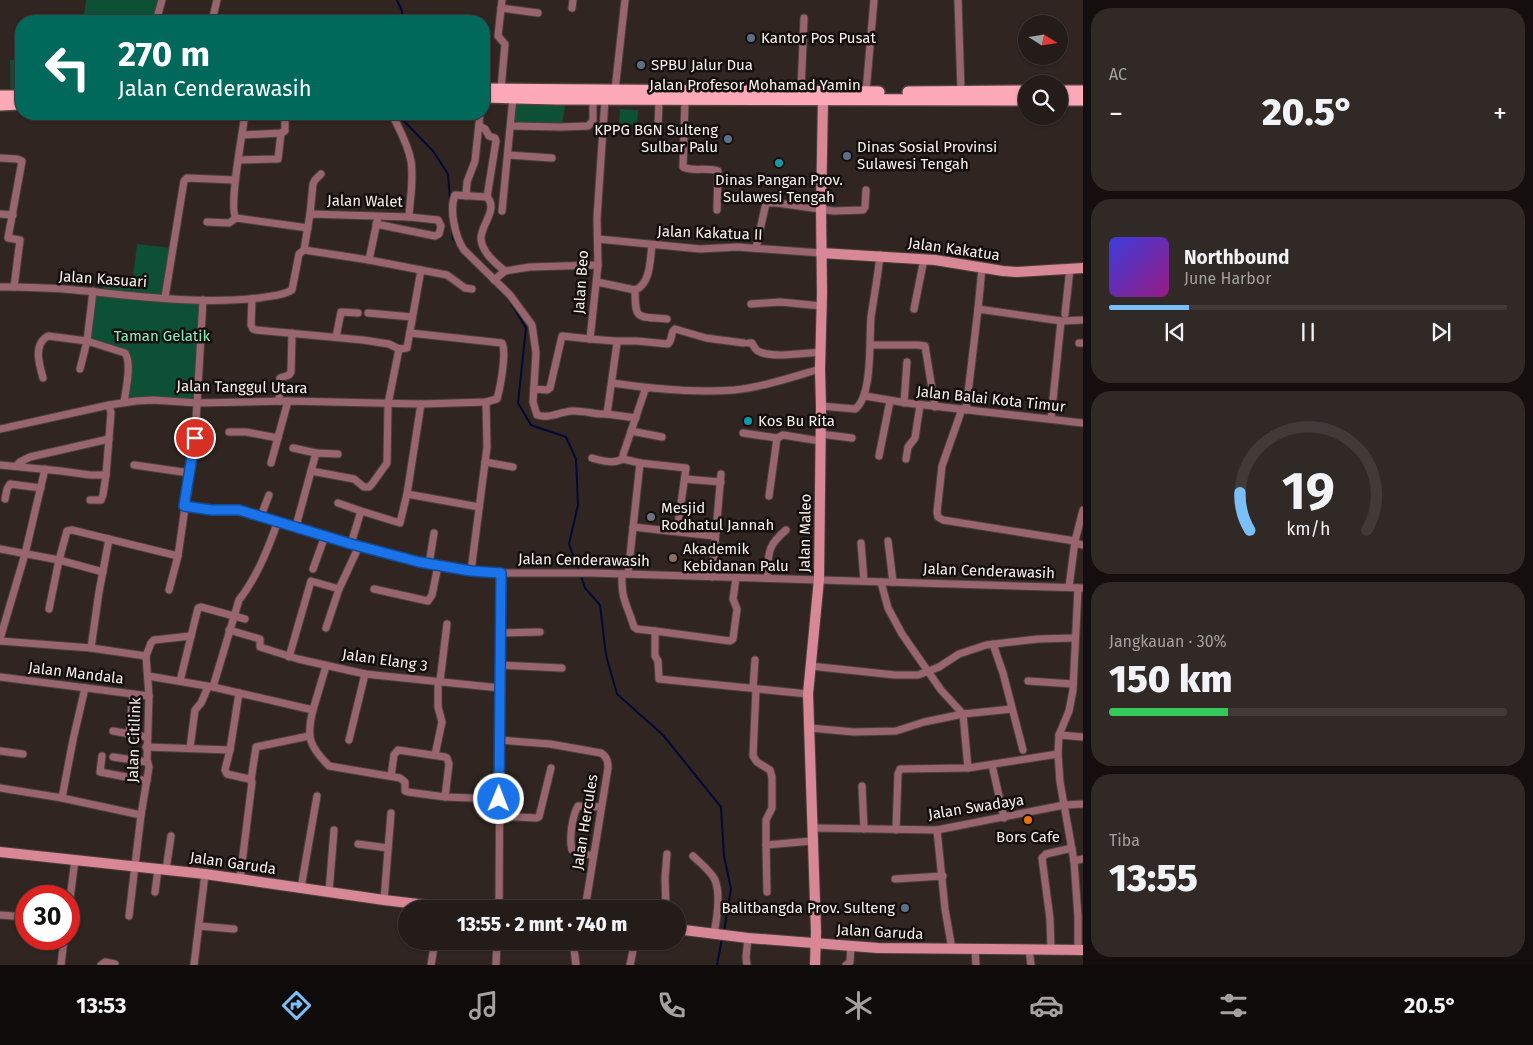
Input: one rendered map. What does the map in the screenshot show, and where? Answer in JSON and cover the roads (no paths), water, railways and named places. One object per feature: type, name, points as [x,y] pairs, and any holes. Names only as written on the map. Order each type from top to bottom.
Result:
[{"type":"main road","name":"Jalan Profesor Mohamad Yamin","points":[[490,88],[866,92],[1018,91]]},
{"type":"main road","points":[[1068,91],[1083,90]]},
{"type":"main road","points":[[0,96],[15,96]]},
{"type":"main road","name":"Jalan Profesor Mohamad Yamin","points":[[490,97],[1018,100]]},
{"type":"main road","points":[[1068,100],[1083,100]]},
{"type":"main road","points":[[0,105],[15,104]]},
{"type":"street","points":[[158,15],[162,0]]},
{"type":"street","points":[[213,15],[217,0]]},
{"type":"street","points":[[572,8],[573,0]]},
{"type":"street","points":[[615,90],[624,0]]},
{"type":"street","points":[[866,92],[874,0]]},
{"type":"street","points":[[958,0],[961,92]]},
{"type":"street","points":[[501,89],[505,44],[498,36],[501,4],[538,13]]},
{"type":"street","points":[[801,91],[804,18]]},
{"type":"street","points":[[502,211],[513,97]]},
{"type":"street","points":[[511,126],[561,128],[588,126],[593,121],[599,99]]},
{"type":"street","name":"Jalan Beo","points":[[590,339],[598,265],[599,99]]},
{"type":"street","points":[[658,131],[659,99]]},
{"type":"street","points":[[685,99],[683,167],[687,169],[718,171],[717,210]]},
{"type":"street","name":"Jalan Maleo","points":[[815,965],[816,943],[808,694],[819,580],[822,306],[820,209],[823,100]]},
{"type":"street","points":[[236,218],[234,213],[235,180],[244,120]]},
{"type":"street","points":[[242,135],[281,133],[285,131],[285,120]]},
{"type":"street","name":"Jalan Walet","points":[[252,298],[288,293],[292,290],[299,254],[304,250],[310,214],[377,220],[409,216],[411,161],[407,145],[395,120]]},
{"type":"street","points":[[466,196],[467,182],[475,160],[480,120]]},
{"type":"street","points":[[479,126],[485,129],[489,136],[495,138],[496,141],[488,178],[487,197],[491,206],[486,226],[482,232],[482,245],[490,258],[505,271]]},
{"type":"street","points":[[238,160],[278,159],[281,133]]},
{"type":"street","points":[[508,155],[552,158]]},
{"type":"street","points":[[0,158],[17,158],[22,161],[8,238],[20,240],[14,287]]},
{"type":"street","points":[[310,214],[313,184],[321,174]]},
{"type":"street","points":[[165,297],[184,181],[188,178],[235,180]]},
{"type":"street","points":[[756,248],[766,203],[834,211],[863,210],[865,207],[866,190]]},
{"type":"street","points":[[487,197],[455,194],[453,197],[455,230],[464,250],[510,296],[532,325],[536,353],[534,389],[537,415],[553,416],[572,411],[636,418]]},
{"type":"street","points":[[0,214],[13,215]]},
{"type":"street","points":[[369,260],[377,220],[436,236],[440,234],[441,226],[438,220],[409,216]]},
{"type":"street","points":[[207,222],[229,223],[236,218],[308,228]]},
{"type":"street","name":"Jalan Kakatua II","points":[[598,239],[652,245],[700,248],[756,248],[821,253]]},
{"type":"street","points":[[597,282],[635,290],[642,286],[647,277],[652,245]]},
{"type":"street","points":[[304,250],[447,275],[465,288],[472,289]]},
{"type":"street","name":"Jalan Kakatua","points":[[821,253],[924,259],[1017,272],[1083,268]]},
{"type":"street","points":[[821,406],[855,410],[865,396],[871,344],[871,317],[880,255]]},
{"type":"street","points":[[914,309],[924,259]]},
{"type":"street","points":[[494,280],[505,271],[530,267],[598,265]]},
{"type":"street","points":[[982,268],[964,410],[942,466],[938,518],[1083,545]]},
{"type":"street","points":[[1051,419],[1070,268]]},
{"type":"street","points":[[252,298],[251,324],[256,330],[336,337],[389,344],[399,349],[407,348],[421,270]]},
{"type":"street","name":"Jalan Kasuari","points":[[0,287],[224,301],[252,298]]},
{"type":"street","points":[[635,290],[635,310],[638,314],[643,317],[667,318]]},
{"type":"street","points":[[80,369],[87,341],[92,292]]},
{"type":"street","points":[[169,590],[178,556],[198,405],[203,300]]},
{"type":"street","points":[[751,304],[780,302],[822,306]]},
{"type":"street","points":[[978,309],[1083,320]]},
{"type":"street","points":[[336,337],[341,312],[358,313]]},
{"type":"street","points":[[368,313],[412,317]]},
{"type":"street","points":[[534,389],[547,390],[550,388],[562,336],[617,342],[637,341],[668,344],[671,342],[673,330],[678,329],[706,338],[752,343],[758,352],[762,353],[786,355],[821,352]]},
{"type":"street","points":[[279,401],[280,378],[289,375],[291,372],[292,333]]},
{"type":"street","points":[[410,333],[502,343],[504,350],[498,396],[494,401],[486,405],[487,440],[471,571]]},
{"type":"street","points":[[43,378],[39,365],[38,349],[43,338],[53,336],[87,341],[126,355],[128,366],[124,402]]},
{"type":"street","points":[[607,414],[617,342]]},
{"type":"street","points":[[871,344],[924,346],[934,407]]},
{"type":"street","points":[[312,471],[354,479],[361,486],[369,487],[387,463],[388,404],[399,349]]},
{"type":"street","points":[[879,456],[897,402],[907,362]]},
{"type":"street","points":[[612,383],[649,388],[706,391],[734,390],[772,383],[820,369]]},
{"type":"street","points":[[623,459],[645,390],[649,388]]},
{"type":"street","name":"Jalan Balai Kota Timur","points":[[865,396],[934,407],[1083,423]]},
{"type":"street","name":"Jalan Tanggul Utara","points":[[0,429],[110,408],[124,402],[153,400],[198,405],[288,401],[388,404],[421,407],[486,405]]},
{"type":"street","points":[[271,463],[288,401]]},
{"type":"street","points":[[906,459],[908,446],[915,438],[920,405]]},
{"type":"street","points":[[338,503],[400,523],[407,494],[421,407]]},
{"type":"street","points":[[90,500],[101,500],[104,495],[110,408]]},
{"type":"street","points":[[631,431],[662,437]]},
{"type":"street","points":[[229,432],[246,432],[278,438]]},
{"type":"street","points":[[743,433],[777,438],[783,435],[852,438]]},
{"type":"street","points":[[769,496],[777,438]]},
{"type":"street","points":[[16,466],[30,458],[109,439]]},
{"type":"street","points":[[293,448],[316,453],[338,454]]},
{"type":"street","points":[[296,526],[316,453]]},
{"type":"street","points":[[592,458],[610,462],[617,462],[623,459],[640,464],[684,467],[686,470],[677,531]]},
{"type":"street","points":[[485,462],[513,467]]},
{"type":"street","points":[[640,464],[622,598],[634,627],[637,629],[732,640],[737,609],[733,599],[736,578]]},
{"type":"street","points":[[0,465],[90,475],[106,475]]},
{"type":"street","points":[[134,466],[190,473]]},
{"type":"street","points":[[44,469],[25,554],[0,640],[91,648],[146,656]]},
{"type":"street","points":[[685,479],[721,478],[712,577]]},
{"type":"street","points":[[5,499],[8,485],[10,484],[41,488]]},
{"type":"street","points":[[407,494],[479,507]]},
{"type":"street","points":[[261,516],[269,495]]},
{"type":"street","name":"Jalan Cenderawasih","points":[[184,506],[211,510],[239,510],[351,544],[429,564],[471,571],[1081,588]]},
{"type":"street","points":[[1069,587],[1075,542],[1083,510]]},
{"type":"street","points":[[351,544],[360,511]]},
{"type":"street","points":[[190,748],[195,710],[210,687],[239,600],[246,593],[251,580],[263,561],[278,521]]},
{"type":"street","points":[[633,527],[715,536]]},
{"type":"street","points":[[49,609],[67,531],[72,530],[178,556]]},
{"type":"street","points":[[768,578],[772,544],[786,530]]},
{"type":"street","points":[[429,564],[434,533]]},
{"type":"street","points":[[313,569],[325,536]]},
{"type":"street","points":[[91,648],[109,539]]},
{"type":"street","points":[[888,541],[893,582]]},
{"type":"street","points":[[861,542],[864,581]]},
{"type":"street","points":[[326,628],[339,589],[359,546]]},
{"type":"street","points":[[0,548],[59,560],[103,572]]},
{"type":"street","points":[[374,589],[428,601],[432,595],[438,566]]},
{"type":"street","points":[[499,900],[501,573]]},
{"type":"street","points":[[289,657],[312,581],[339,589]]},
{"type":"street","points":[[881,582],[885,599],[894,618],[927,672],[963,714],[968,768]]},
{"type":"street","points":[[1081,588],[1074,638],[1073,684],[1069,711],[1059,735],[1058,754],[1058,768],[1080,904],[1081,950]]},
{"type":"street","points":[[180,681],[196,610],[199,608],[245,619]]},
{"type":"street","points":[[435,755],[442,722],[438,707],[439,681],[447,624]]},
{"type":"street","name":"Jalan Elang 3","points":[[229,630],[260,639],[260,647],[268,650],[326,666],[365,674],[500,688]]},
{"type":"street","points":[[655,631],[655,656],[658,661],[659,679],[808,694]]},
{"type":"street","points":[[501,633],[540,632]]},
{"type":"street","name":"Jalan Citilink","points":[[129,916],[134,866],[149,767],[146,747],[150,696],[146,656],[154,640],[191,636]]},
{"type":"street","points":[[810,666],[895,675],[918,675],[963,652],[993,644],[1074,638]]},
{"type":"street","points":[[993,644],[1023,750]]},
{"type":"street","points":[[755,660],[753,756],[757,762],[770,770],[772,777],[772,808],[766,820],[767,892]]},
{"type":"street","points":[[500,665],[562,668]]},
{"type":"street","points":[[326,666],[309,726],[309,736],[311,745],[329,766],[403,779],[406,792],[445,797],[499,799]]},
{"type":"street","points":[[349,740],[365,674]]},
{"type":"street","points":[[148,676],[210,687],[313,710]]},
{"type":"street","name":"Jalan Mandala","points":[[0,677],[150,696]]},
{"type":"street","points":[[1028,680],[1073,684]]},
{"type":"street","points":[[62,798],[72,740],[85,688]]},
{"type":"street","points":[[129,734],[132,694]]},
{"type":"street","points":[[239,694],[225,770],[227,774],[251,780]]},
{"type":"street","points":[[810,728],[854,732],[896,731],[924,722],[963,714],[1012,709]]},
{"type":"street","points":[[113,731],[147,737]]},
{"type":"street","points":[[1059,735],[1083,737]]},
{"type":"street","points":[[240,879],[256,747],[309,736]]},
{"type":"street","name":"Jalan Hercules","points":[[500,740],[550,744],[601,753],[605,756],[608,768],[586,900]]},
{"type":"street","points":[[146,747],[230,750]]},
{"type":"street","points":[[391,776],[396,751],[401,750],[447,758],[449,762],[445,797]]},
{"type":"street","points":[[0,751],[23,754]]},
{"type":"street","points":[[896,830],[898,774],[900,769],[968,768],[1058,754]]},
{"type":"street","points":[[102,756],[101,772],[147,781]]},
{"type":"street","points":[[113,757],[147,762]]},
{"type":"street","points":[[992,765],[1004,818]]},
{"type":"street","points":[[499,816],[540,817],[551,768]]},
{"type":"street","points":[[862,786],[864,829]]},
{"type":"street","points":[[0,788],[62,798],[141,815]]},
{"type":"street","points":[[301,888],[317,796]]},
{"type":"street","name":"Jalan Swadaya","points":[[813,828],[937,830],[1064,805],[1083,804]]},
{"type":"street","points":[[592,856],[572,850],[575,814],[578,806],[601,807]]},
{"type":"street","points":[[384,900],[391,813]]},
{"type":"street","points":[[329,892],[334,830]]},
{"type":"street","points":[[937,830],[945,909],[952,949]]},
{"type":"street","points":[[155,892],[171,836]]},
{"type":"street","points":[[766,845],[812,841]]},
{"type":"street","points":[[358,844],[388,848]]},
{"type":"street","points":[[1051,949],[1050,919],[1042,858],[1046,854],[1072,848]]},
{"type":"street","name":"Jalan Garuda","points":[[0,852],[206,874],[398,902]]},
{"type":"street","points":[[666,900],[667,854]]},
{"type":"street","points":[[693,856],[716,882],[718,899],[717,933]]},
{"type":"street","points":[[1074,861],[1083,859]]},
{"type":"street","points":[[72,885],[75,860]]},
{"type":"street","points":[[194,965],[206,874]]},
{"type":"street","points":[[895,879],[943,876]]},
{"type":"street","points":[[0,915],[15,916]]},
{"type":"street","points":[[199,926],[234,929]]},
{"type":"street","name":"Jalan Garuda","points":[[686,930],[748,938],[878,948],[1081,950]]},
{"type":"street","points":[[747,965],[748,938]]},
{"type":"street","points":[[846,965],[850,962],[851,946]]},
{"type":"street","points":[[974,949],[976,965]]},
{"type":"street","points":[[1030,949],[1031,965]]},
{"type":"street","points":[[61,965],[63,950]]},
{"type":"street","points":[[431,965],[434,950]]},
{"type":"street","points":[[496,965],[497,950]]},
{"type":"street","points":[[574,950],[576,965]]},
{"type":"street","points":[[630,965],[633,950]]},
{"type":"street","points":[[102,965],[104,962],[115,964]]},
{"type":"waterway","points":[[397,0],[402,15]]},
{"type":"waterway","points":[[403,120],[433,151],[448,174],[450,200]]},
{"type":"waterway","points":[[452,230],[453,239],[457,244]]},
{"type":"waterway","points":[[508,298],[526,328],[518,403],[531,425],[566,437],[576,459],[578,505],[569,544],[579,571]]},
{"type":"waterway","points":[[581,576],[585,588],[600,605],[606,655],[617,694],[663,735],[721,807],[724,856],[731,889],[724,931]]},
{"type":"waterway","points":[[717,965],[722,938]]},
{"type":"place","name":"Kantor Pos Pusat","points":[[751,38]]},
{"type":"place","name":"SPBU Jalur Dua","points":[[641,65]]},
{"type":"place","name":"KPPG BGN Sulteng Sulbar Palu","points":[[728,139]]},
{"type":"place","name":"Dinas Sosial Provinsi Sulawesi Tengah","points":[[847,156]]},
{"type":"place","name":"Dinas Pangan Prov. Sulawesi Tengah","points":[[779,163]]},
{"type":"place","name":"Kos Bu Rita","points":[[748,421]]},
{"type":"place","name":"Mesjid Rodhatul Jannah","points":[[651,517]]},
{"type":"place","name":"Akademik Kebidanan Palu","points":[[673,558]]},
{"type":"place","name":"Bors Cafe","points":[[1028,820]]},
{"type":"place","name":"Balitbangda Prov. Sulteng","points":[[905,908]]},
{"type":"park label","name":"Taman Gelatik","points":[[162,336]]}]
